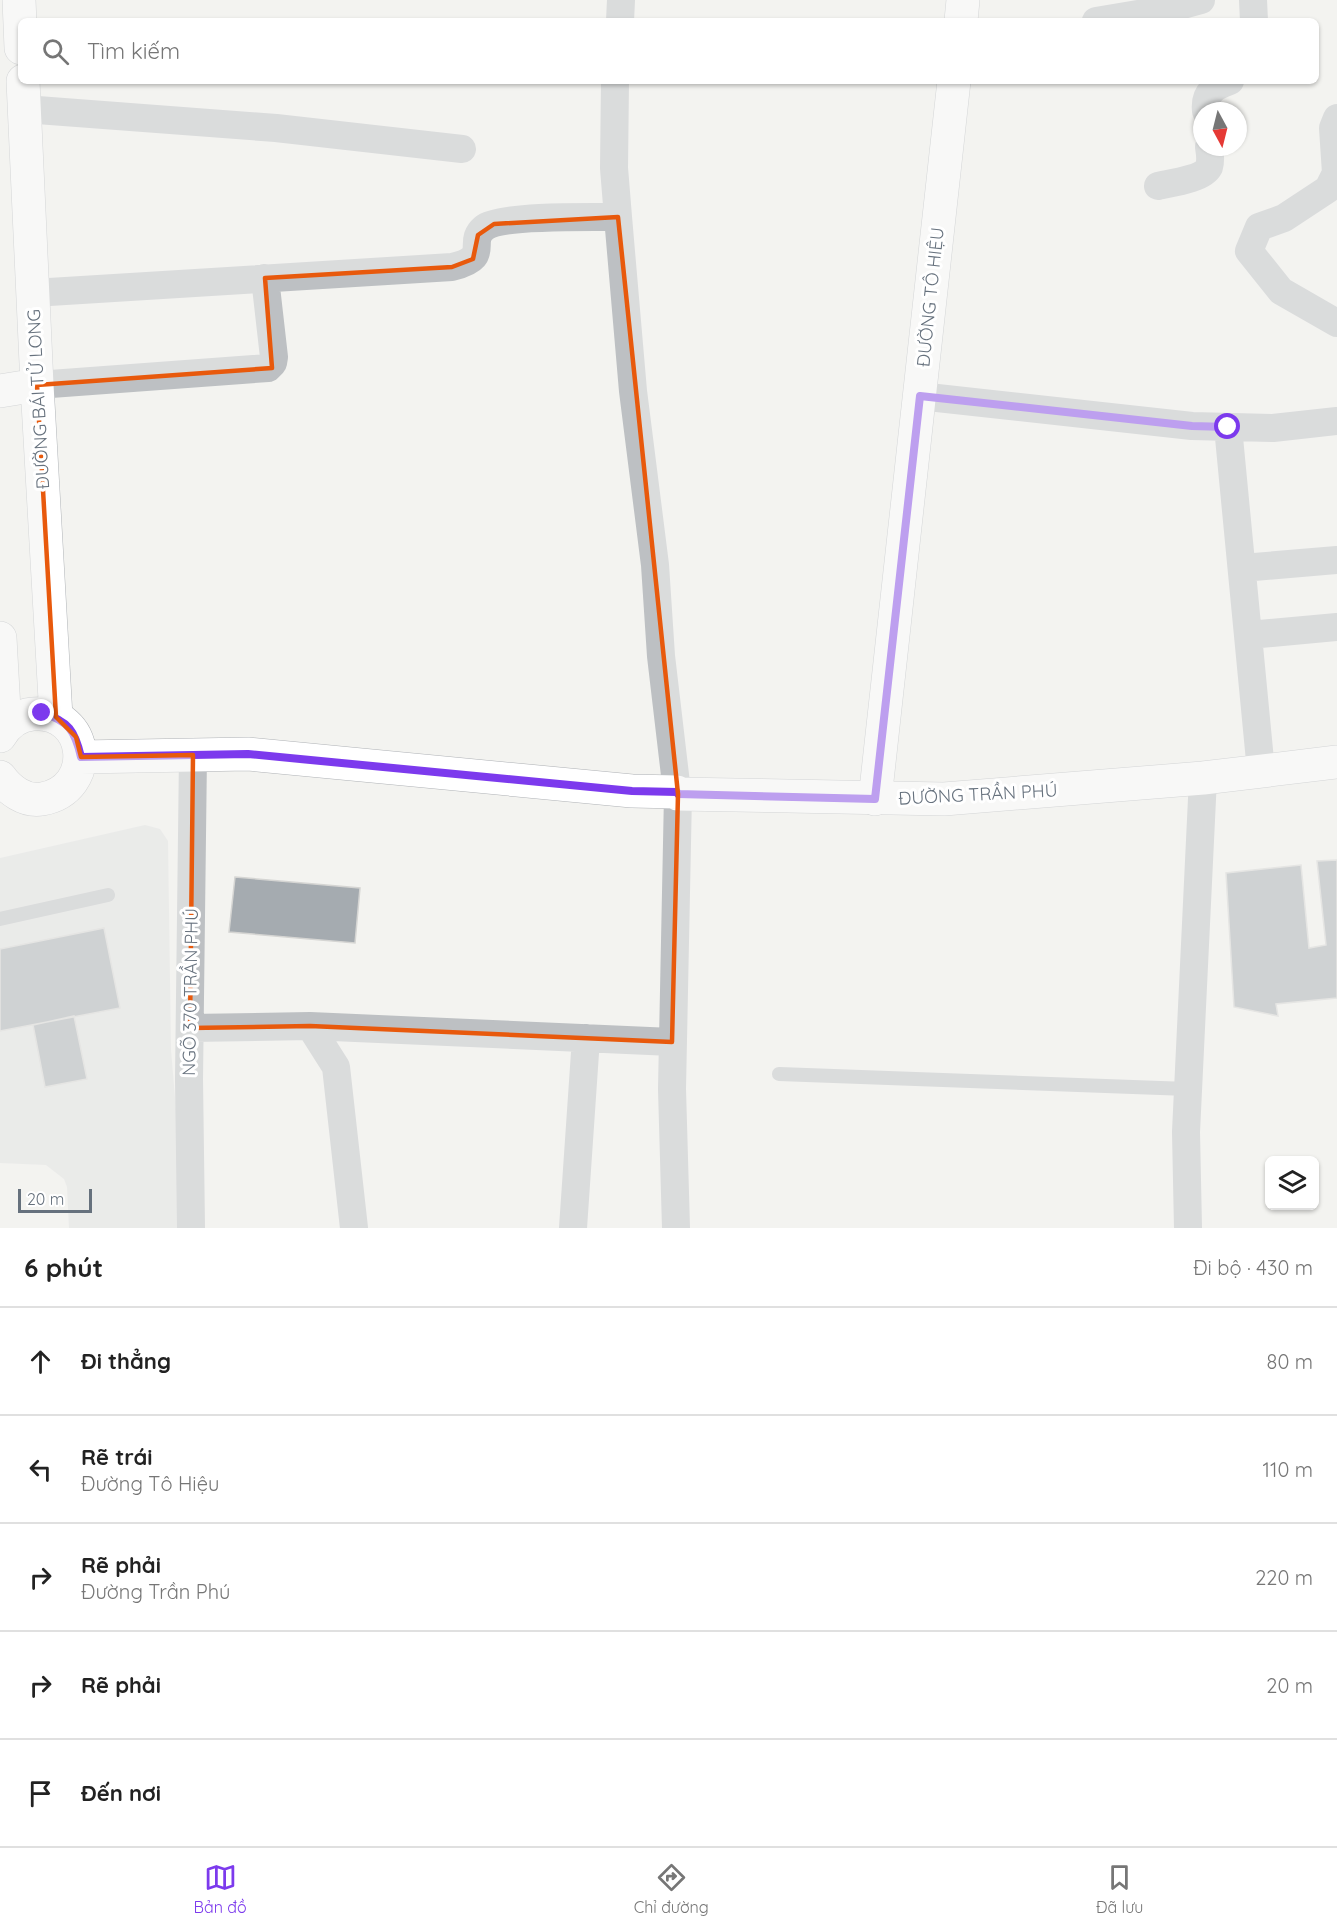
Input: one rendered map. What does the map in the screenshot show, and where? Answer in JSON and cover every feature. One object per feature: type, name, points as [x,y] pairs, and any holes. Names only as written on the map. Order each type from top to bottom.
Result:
[{"type":"street","points":[[19,0],[20,18]]},
{"type":"street","points":[[620,18],[621,0]]},
{"type":"street","points":[[962,18],[963,0]]},
{"type":"street","points":[[1114,18],[1168,9],[1201,0]]},
{"type":"street","points":[[1252,0],[1254,18]]},
{"type":"street","points":[[615,84],[614,168],[633,391],[654,565],[661,656],[677,793],[672,1042],[676,1228]]},
{"type":"street","name":"ĐƯỜNG TÔ HIỆU","points":[[875,799],[954,84]]},
{"type":"street","points":[[1207,102],[1209,92],[1221,84]]},
{"type":"street","points":[[23,95],[276,128],[462,148]]},
{"type":"street","name":"ĐƯỜNG BÁI TỬ LONG","points":[[23,95],[56,717]]},
{"type":"street","points":[[1337,118],[1333,128],[1336,173],[1328,189],[1284,218],[1259,227],[1249,251],[1281,291],[1337,323]]},
{"type":"street","points":[[1158,186],[1206,172],[1210,164],[1210,156]]},
{"type":"street","points":[[33,293],[452,267],[473,259],[478,235],[484,227],[542,218],[618,217]]},
{"type":"street","points":[[0,391],[37,386],[268,368],[273,363],[274,357],[265,278]]},
{"type":"street","points":[[920,396],[1192,426],[1273,428],[1337,421]]},
{"type":"street","points":[[1228,427],[1261,771]]},
{"type":"street","points":[[1242,568],[1337,560]]},
{"type":"street","points":[[1249,635],[1337,627]]},
{"type":"street","points":[[0,638],[2,732]]},
{"type":"street","points":[[0,777],[6,786],[24,797],[39,799],[54,796],[66,789],[76,777],[81,757],[76,737],[67,725],[56,717],[42,713],[27,714],[13,721],[2,732]]},
{"type":"street","name":"ĐƯỜNG TRẦN PHÚ","points":[[81,757],[248,754],[632,791],[875,799],[944,799],[1203,778],[1337,762]]},
{"type":"street","name":"NGÕ 370 TRẦN PHÚ","points":[[191,1228],[190,1028],[193,755]]},
{"type":"street","points":[[1188,1228],[1186,1132],[1203,778]]},
{"type":"street","points":[[190,1028],[310,1026],[672,1042]]},
{"type":"street","points":[[310,1026],[336,1068],[354,1228]]},
{"type":"street","points":[[573,1228],[586,1038]]},
{"type":"lane","points":[[0,919],[108,895]]},
{"type":"lane","points":[[779,1074],[1188,1089]]},
{"type":"highlighted area","points":[[618,217],[678,794],[672,1042],[310,1026],[190,1028],[193,755],[81,757],[76,737],[56,717],[37,385],[272,368],[265,278],[452,267],[473,259],[478,235],[494,224]]},
{"type":"shaded area","points":[[145,825],[160,829],[168,841],[171,1050],[186,1228],[69,1228],[67,1187],[64,1179],[46,1165],[0,1163],[0,858]]},
{"type":"building","points":[[1337,860],[1337,998],[1276,1004],[1278,1016],[1234,1007],[1226,873],[1301,865],[1309,948],[1326,945],[1317,861]]},
{"type":"building","points":[[235,877],[360,888],[355,943],[229,932]]},
{"type":"building","points":[[104,928],[120,1008],[0,1031],[0,949]]},
{"type":"building","points":[[74,1016],[87,1079],[45,1087],[33,1025]]},
{"type":"route","points":[[42,713],[56,717],[67,725],[76,737],[81,757],[248,754],[632,791],[875,799],[920,396],[1192,426],[1228,427]]}]
